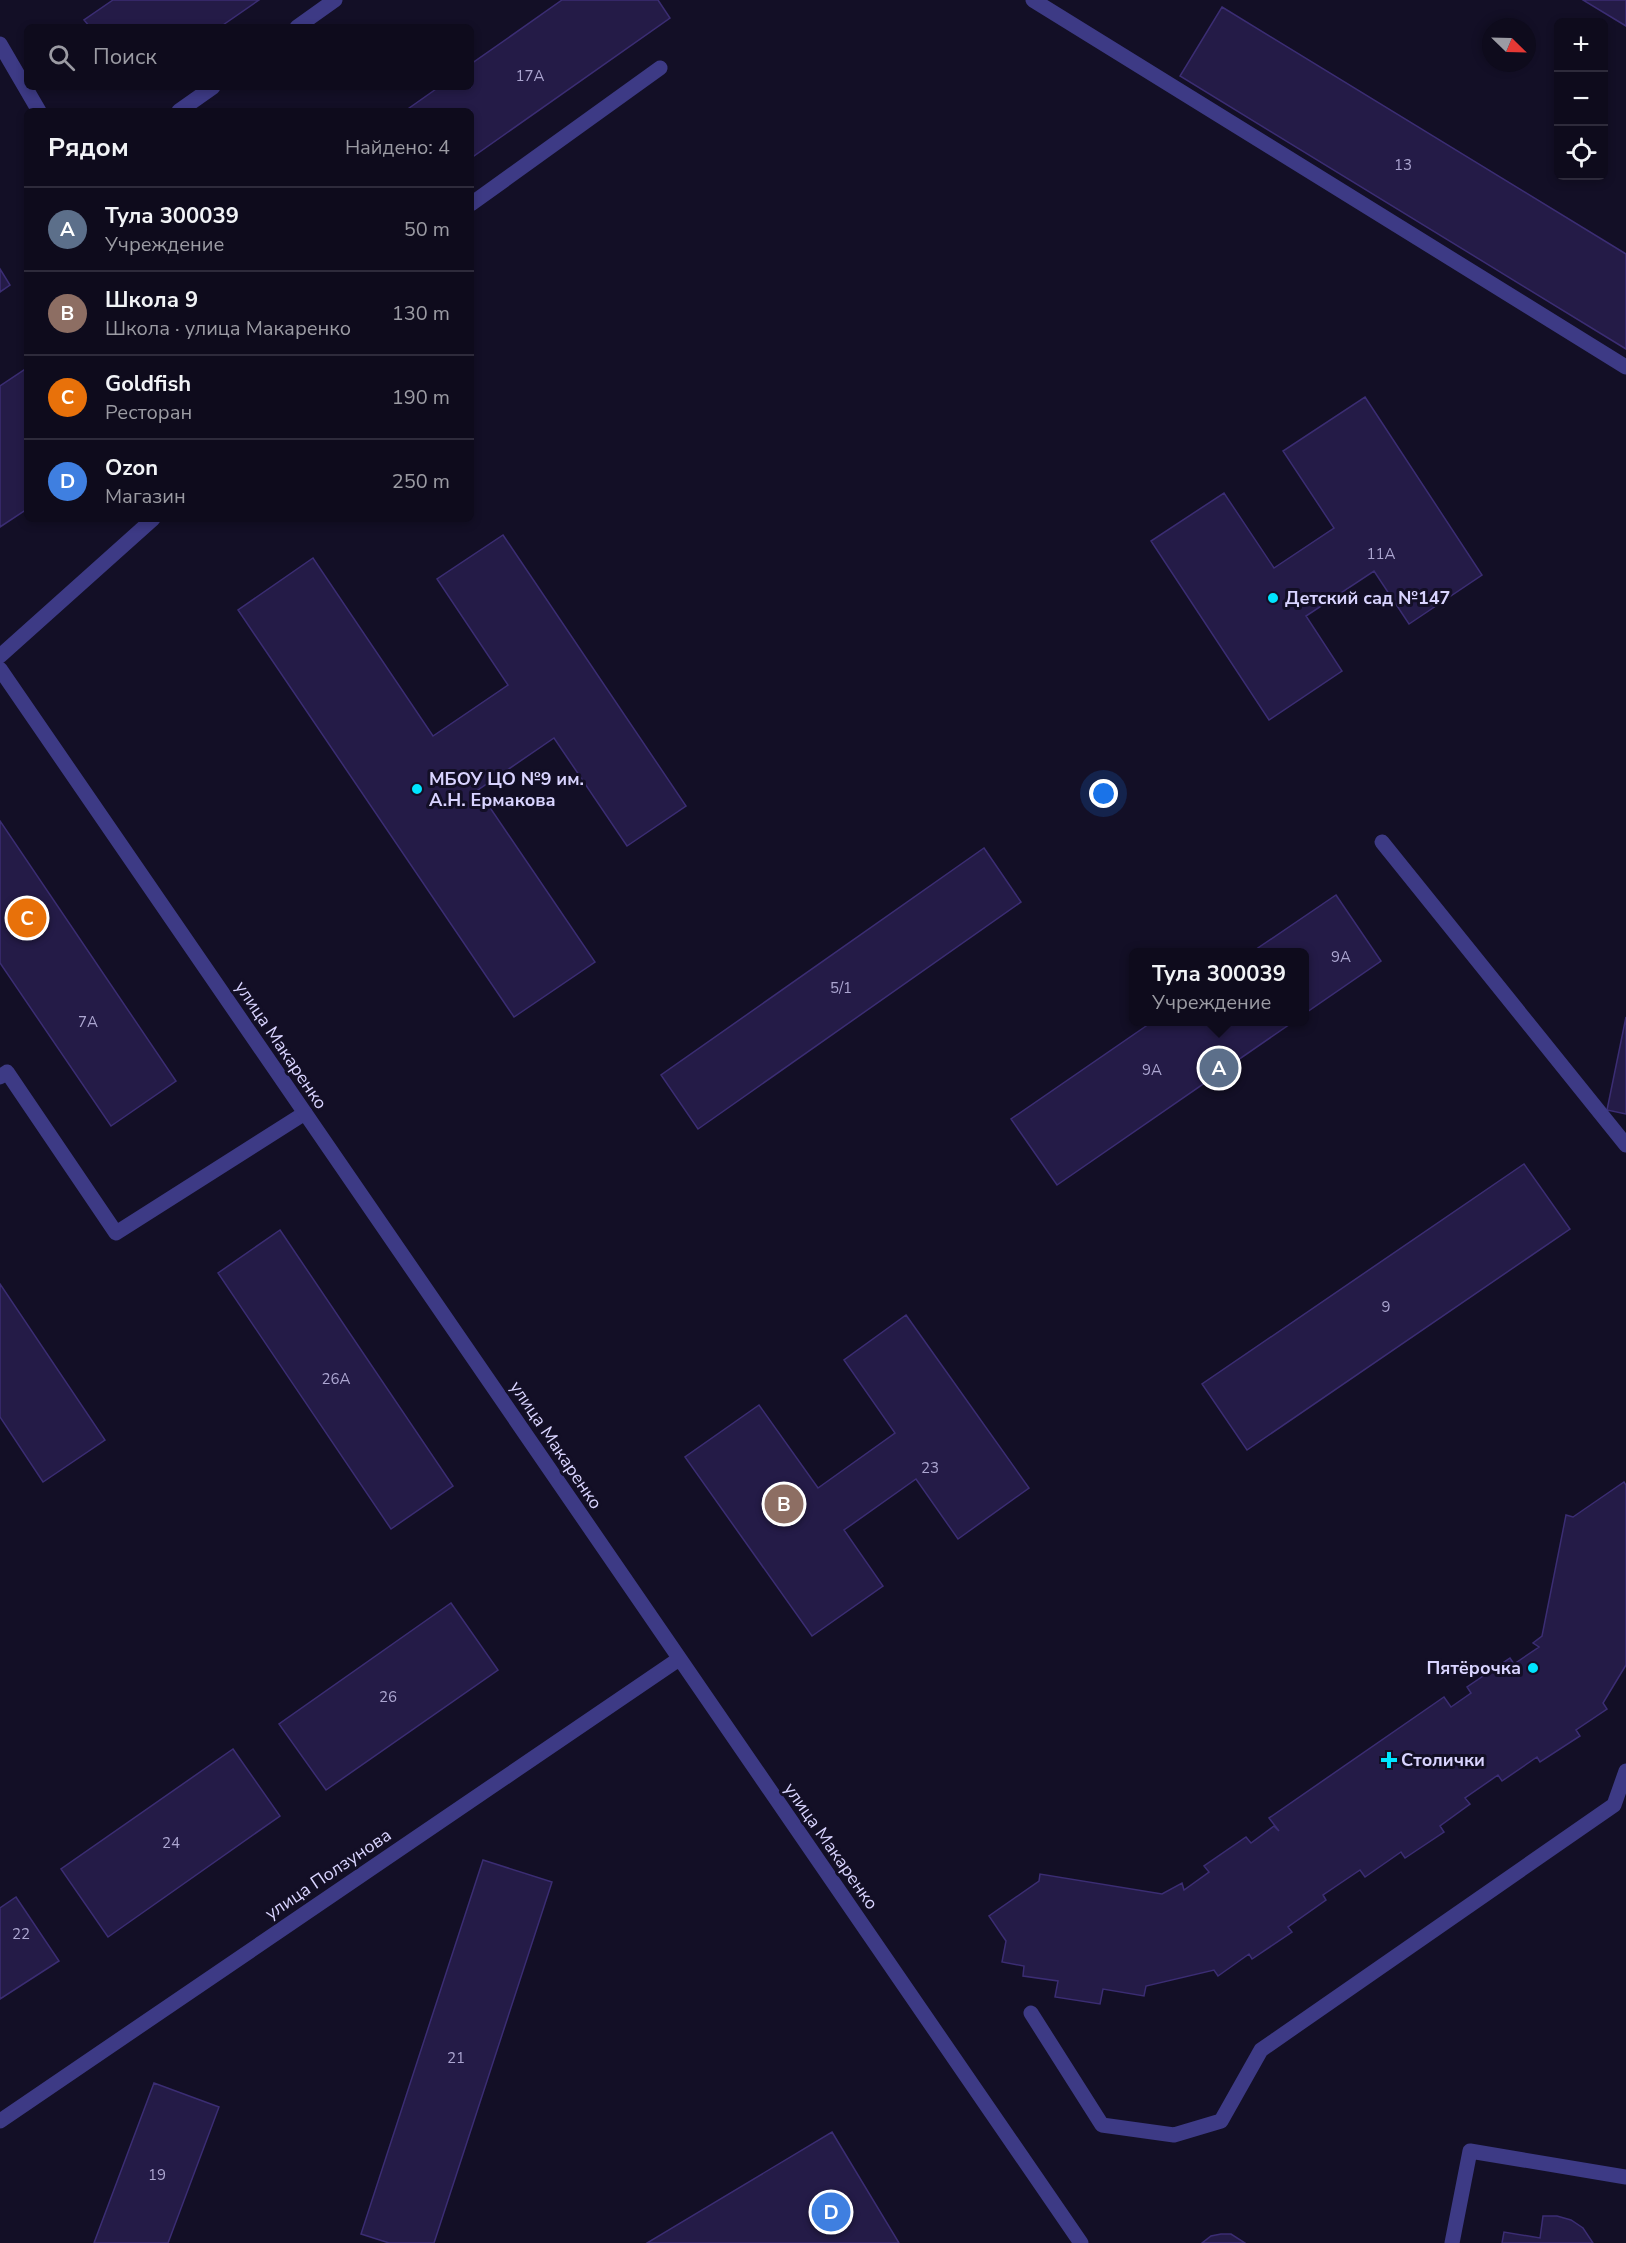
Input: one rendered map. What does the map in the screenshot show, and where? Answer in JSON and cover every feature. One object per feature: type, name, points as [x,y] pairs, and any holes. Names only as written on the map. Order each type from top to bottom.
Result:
[{"type":"street","points":[[301,24],[335,0]]},
{"type":"street","points":[[1033,0],[1626,367]]},
{"type":"street","points":[[0,44],[24,85]]},
{"type":"street","points":[[474,202],[660,68]]},
{"type":"street","points":[[27,90],[37,108]]},
{"type":"street","points":[[183,108],[209,90]]},
{"type":"street","points":[[0,656],[150,522]]},
{"type":"street","name":"улица Макаренко","points":[[0,669],[1081,2243]]},
{"type":"street","points":[[1382,842],[1626,1145]]},
{"type":"street","points":[[0,1077],[7,1072],[116,1233],[305,1113]]},
{"type":"street","name":"улица Ползунова","points":[[0,2121],[679,1659]]},
{"type":"street","points":[[1031,2013],[1102,2125],[1174,2135],[1221,2121],[1261,2050],[1614,1805],[1626,1771]]},
{"type":"street","points":[[1452,2243],[1470,2151],[1626,2177]]},
{"type":"building","points":[[113,0],[259,0],[224,24],[87,24],[84,20]]},
{"type":"building","points":[[562,0],[658,0],[670,18],[474,156],[474,108],[409,108],[435,90],[474,90],[474,62]]},
{"type":"building","points":[[1583,0],[1626,0],[1626,26]]},
{"type":"building","points":[[1222,7],[1626,254],[1626,349],[1180,76]]},
{"type":"building","points":[[0,269],[10,285],[0,292]]},
{"type":"building","points":[[24,370],[24,511],[0,527],[0,386]]},
{"type":"building","points":[[1365,397],[1482,575],[1409,624],[1374,571],[1306,616],[1342,671],[1269,720],[1151,541],[1224,493],[1274,568],[1334,528],[1283,451]]},
{"type":"building","points":[[503,535],[686,806],[627,846],[554,738],[478,790],[595,962],[514,1017],[238,610],[313,558],[433,736],[508,685],[437,579]]},
{"type":"building","points":[[0,821],[176,1081],[111,1126],[0,963]]},
{"type":"building","points":[[984,848],[1021,902],[698,1129],[661,1075]]},
{"type":"building","points":[[1336,895],[1381,961],[1309,1011],[1309,948],[1258,948]]},
{"type":"building","points":[[1626,1017],[1626,1114],[1607,1110]]},
{"type":"building","points":[[1146,1026],[1287,1026],[1057,1185],[1011,1119]]},
{"type":"building","points":[[1524,1164],[1570,1229],[1247,1450],[1202,1384]]},
{"type":"building","points":[[280,1230],[453,1486],[391,1529],[218,1273]]},
{"type":"building","points":[[0,1284],[105,1440],[43,1482],[0,1417]]},
{"type":"building","points":[[906,1315],[1029,1488],[958,1539],[916,1479],[844,1530],[883,1586],[812,1636],[685,1457],[759,1405],[818,1488],[895,1433],[844,1360]]},
{"type":"building","points":[[1624,1482],[1626,1485],[1626,1665],[1603,1703],[1607,1709],[1576,1730],[1580,1736],[1540,1762],[1537,1757],[1502,1781],[1498,1775],[1465,1798],[1470,1804],[1440,1826],[1444,1832],[1405,1858],[1401,1852],[1365,1877],[1360,1870],[1323,1895],[1326,1900],[1288,1927],[1292,1932],[1252,1959],[1249,1954],[1218,1976],[1214,1970],[1146,1986],[1144,1996],[1103,1989],[1100,2004],[1055,1997],[1058,1981],[1023,1976],[1024,1966],[1002,1962],[1006,1941],[989,1916],[1039,1881],[1040,1874],[1162,1894],[1182,1883],[1184,1890],[1209,1872],[1204,1866],[1246,1837],[1251,1843],[1274,1826],[1279,1831],[1269,1818],[1444,1697],[1451,1707],[1471,1693],[1467,1687],[1510,1658],[1514,1664],[1539,1647],[1533,1643],[1542,1636],[1566,1515],[1573,1517]]},
{"type":"building","points":[[451,1603],[498,1670],[326,1790],[279,1724]]},
{"type":"building","points":[[233,1749],[280,1816],[108,1937],[61,1869]]},
{"type":"building","points":[[483,1860],[552,1882],[434,2243],[389,2243],[361,2234]]},
{"type":"building","points":[[16,1897],[59,1961],[0,1999],[0,1908]]},
{"type":"building","points":[[154,2083],[219,2107],[168,2243],[94,2243]]},
{"type":"building","points":[[832,2132],[899,2243],[647,2243]]},
{"type":"building","points":[[1543,2216],[1557,2216],[1571,2220],[1583,2228],[1593,2243],[1502,2243],[1504,2232],[1540,2238]]},
{"type":"building","points":[[1231,2234],[1245,2243],[1202,2243],[1211,2236]]},
{"type":"place","name":"Детский сад №147","points":[[1273,598]]},
{"type":"place","name":"МБОУ ЦО №9 им. А.Н. Ермакова","points":[[417,789]]},
{"type":"place","name":"Goldfish","points":[[27,918]]},
{"type":"place","name":"Тула 300039","points":[[1219,1068]]},
{"type":"place","name":"Школа 9","points":[[784,1504]]},
{"type":"place","name":"Пятёрочка","points":[[1533,1668]]},
{"type":"place","name":"Столички","points":[[1389,1760]]},
{"type":"place","name":"Ozon","points":[[831,2212]]}]
